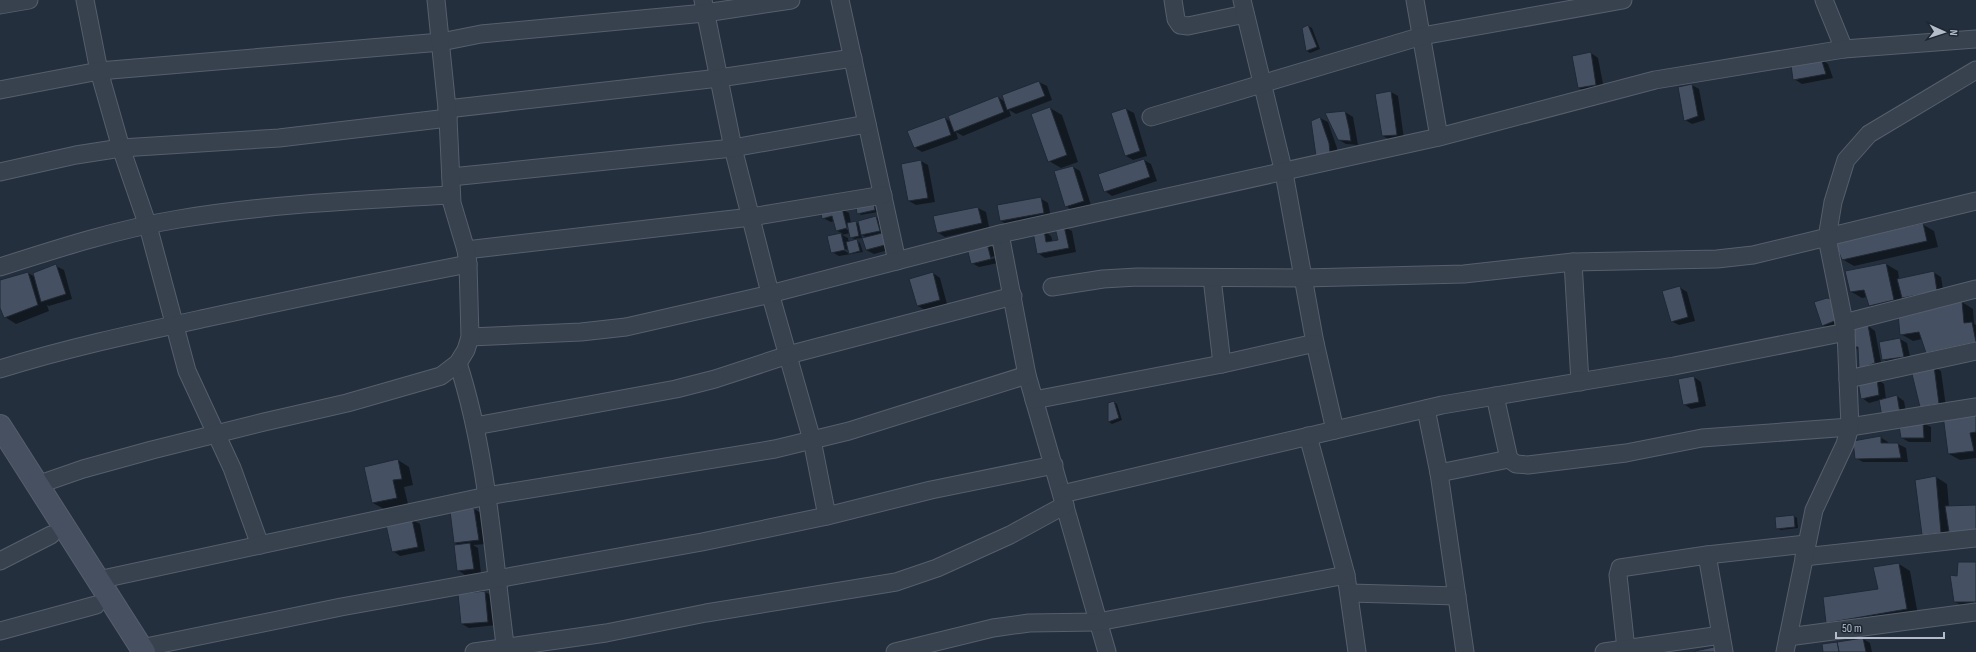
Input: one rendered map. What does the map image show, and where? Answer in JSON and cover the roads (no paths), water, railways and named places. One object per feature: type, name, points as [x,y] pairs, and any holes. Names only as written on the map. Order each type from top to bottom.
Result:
[{"type":"main road","points":[[0,426],[98,580],[137,651]]},
{"type":"main road","points":[[0,455],[96,605],[137,651]]},
{"type":"street","points":[[0,5],[29,0]]},
{"type":"street","points":[[85,0],[99,71],[121,148],[148,226],[187,371],[232,468],[260,545]]},
{"type":"street","points":[[37,485],[83,469],[216,434],[362,399],[440,376],[458,363],[466,350],[470,337],[467,257],[451,195],[447,113],[436,0]]},
{"type":"street","points":[[0,90],[99,71],[440,42],[480,34],[704,6],[791,0]]},
{"type":"street","points":[[840,0],[897,261]]},
{"type":"street","points":[[1173,0],[1176,19],[1180,25],[1188,26],[1243,7],[1263,82],[1284,172],[1315,343],[1335,430]]},
{"type":"street","points":[[1415,0],[1439,137]]},
{"type":"street","points":[[1151,117],[1263,82],[1422,36],[1623,0]]},
{"type":"street","points":[[1824,0],[1844,49]]},
{"type":"street","points":[[704,6],[733,148],[770,293],[812,440],[827,516]]},
{"type":"street","points":[[470,337],[581,332],[626,327],[770,293],[1000,234],[1439,137],[1655,80],[1844,49],[1976,39]]},
{"type":"street","points":[[0,172],[76,155],[121,148],[279,138],[447,113],[719,78],[853,58]]},
{"type":"street","points":[[1976,70],[1869,134],[1846,160],[1833,202],[1827,238],[1845,327],[1850,426],[1845,444],[1814,510],[1786,645],[1976,612]]},
{"type":"street","points":[[451,177],[733,148],[867,124]]},
{"type":"street","points":[[0,267],[83,240],[178,219],[312,203],[451,195]]},
{"type":"street","points":[[0,369],[31,359],[174,325],[364,284],[467,257],[751,217],[883,195]]},
{"type":"street","points":[[1052,287],[1103,279],[1138,277],[1304,278],[1464,274],[1573,262],[1717,259],[1753,255],[1976,202]]},
{"type":"street","points":[[1000,234],[1027,375],[1107,652]]},
{"type":"street","points":[[1573,262],[1580,382]]},
{"type":"street","points":[[1212,278],[1222,364]]},
{"type":"street","points":[[474,652],[506,649],[606,634],[706,613],[896,582],[937,568],[1010,535],[1064,499],[1308,436],[1426,409],[1674,366],[1845,327],[1976,289]]},
{"type":"street","points":[[475,426],[682,387],[715,379],[788,355],[1013,296]]},
{"type":"street","points":[[1034,400],[1222,364],[1315,343]]},
{"type":"street","points":[[1848,379],[1976,351]]},
{"type":"street","points":[[458,363],[467,391],[475,426],[487,496],[506,649]]},
{"type":"street","points":[[98,580],[487,496],[775,449],[849,431],[1027,375]]},
{"type":"street","points":[[1495,396],[1509,459],[1516,464],[1528,465],[1626,453],[1702,438],[1850,426],[1976,407]]},
{"type":"street","points":[[1426,409],[1439,473],[1466,652]]},
{"type":"street","points":[[1308,436],[1346,575],[1350,593],[1357,652]]},
{"type":"street","points":[[1439,473],[1509,459]]},
{"type":"street","points":[[137,651],[341,607],[702,542],[827,516],[931,490],[1054,465]]},
{"type":"street","points":[[0,561],[52,535]]},
{"type":"street","points":[[1626,649],[1618,575],[1620,568],[1707,554],[1805,551],[1976,538]]},
{"type":"street","points":[[1707,554],[1724,652]]},
{"type":"street","points":[[896,652],[933,648],[993,628],[1029,623],[1098,622],[1346,575]]},
{"type":"street","points":[[1350,593],[1457,596]]},
{"type":"street","points":[[0,631],[96,605]]},
{"type":"street","points":[[1604,652],[1721,635]]}]
